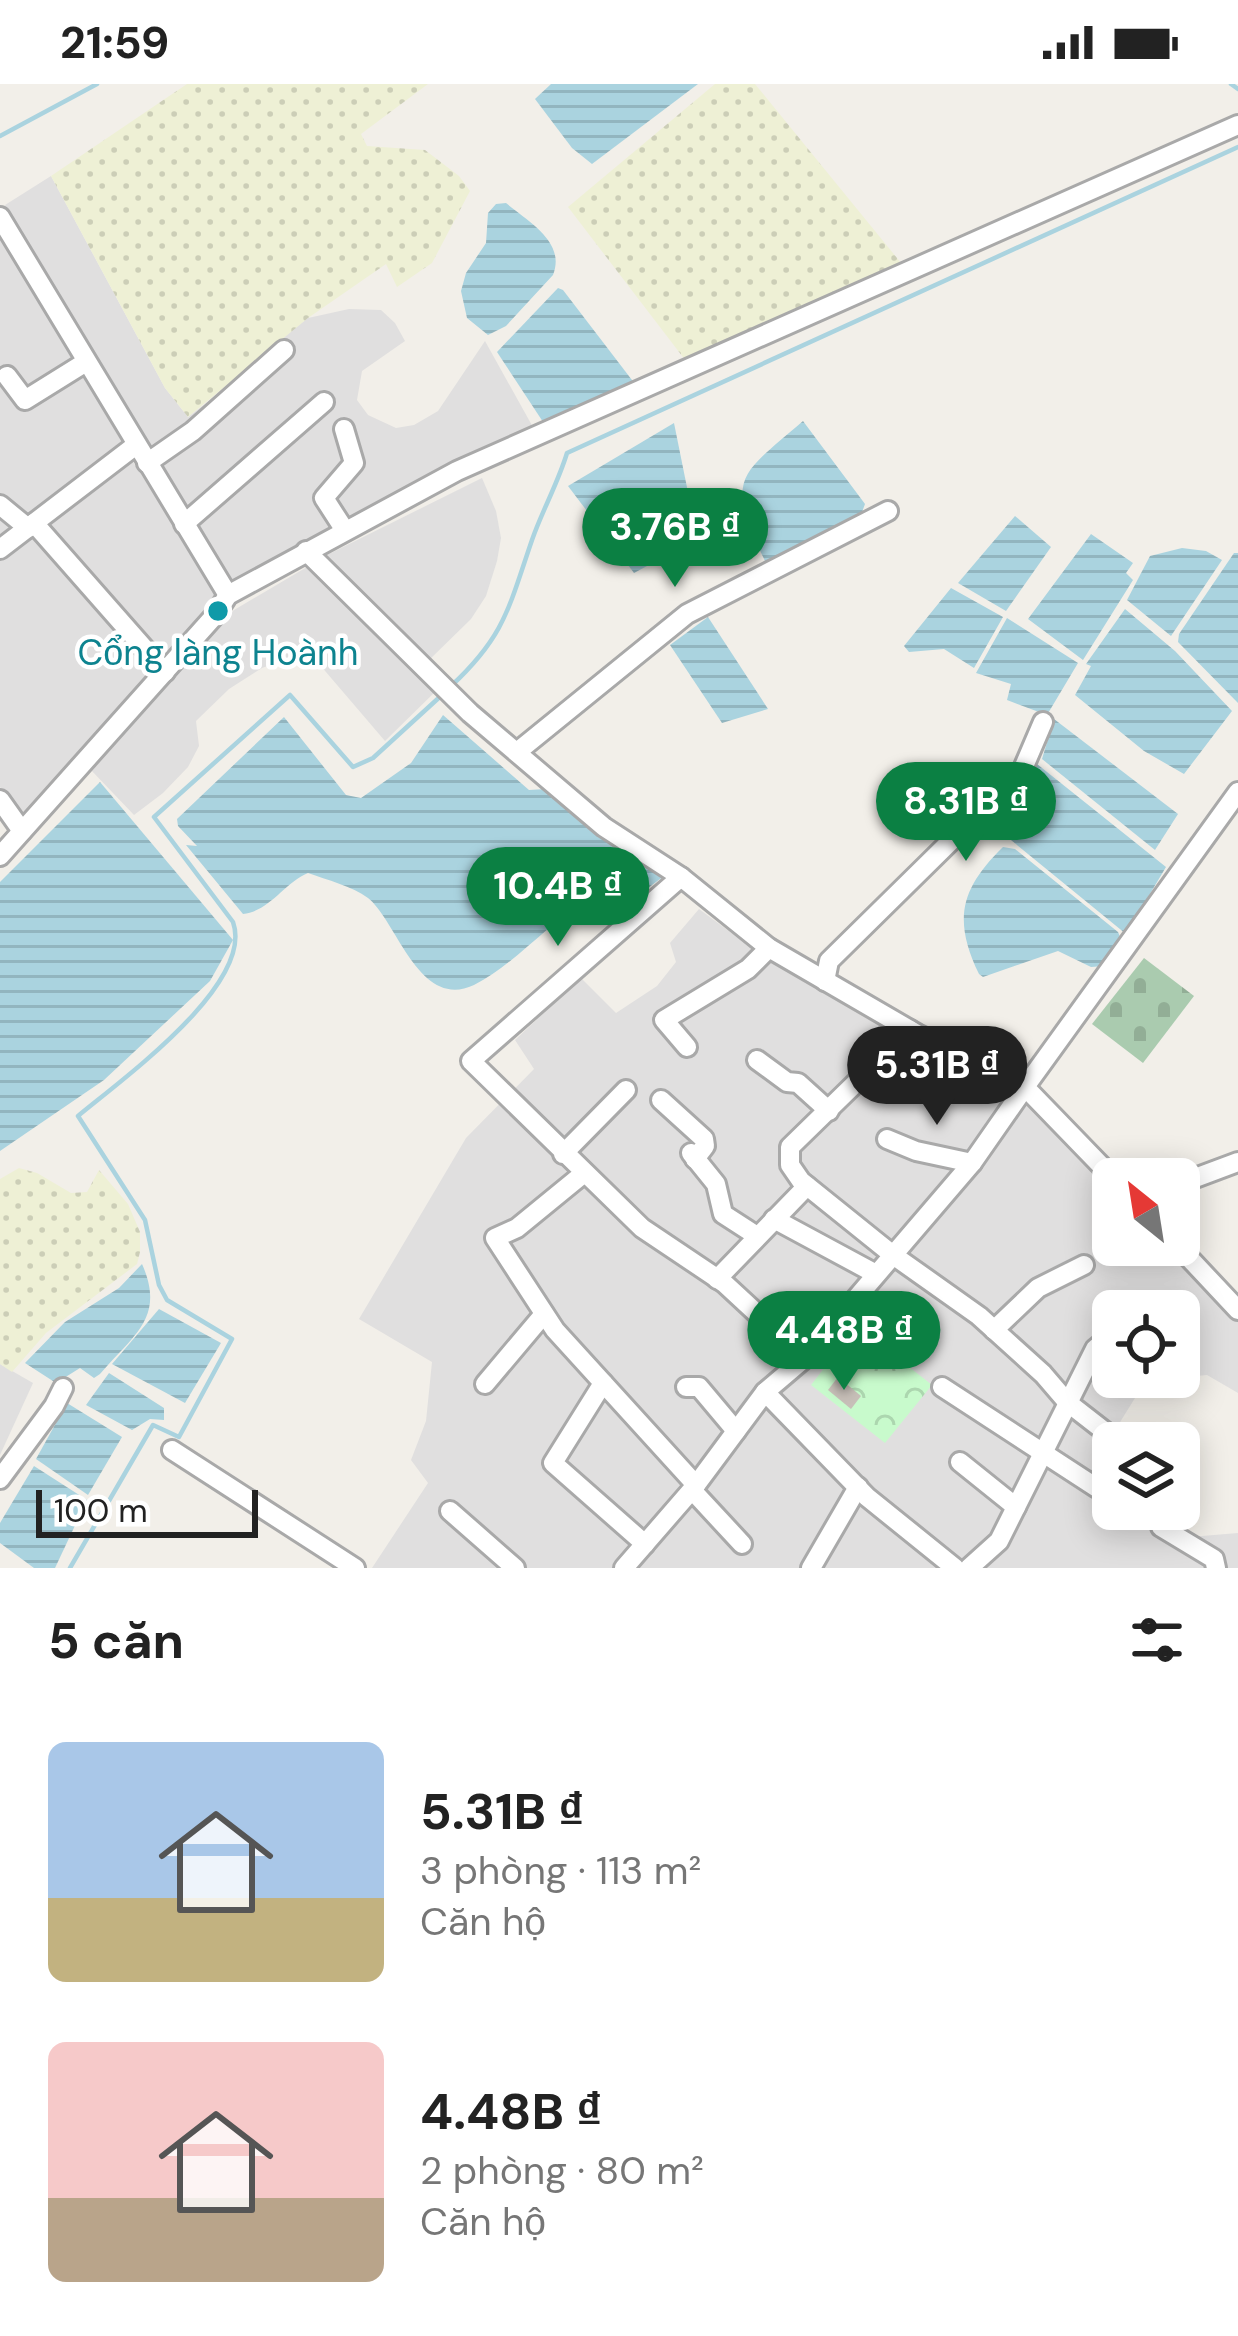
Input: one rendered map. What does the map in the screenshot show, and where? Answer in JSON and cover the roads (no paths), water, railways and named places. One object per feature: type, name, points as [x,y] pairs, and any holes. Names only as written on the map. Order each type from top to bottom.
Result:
[{"type":"street","points":[[0,856],[221,606],[306,550],[457,471],[1238,125]]},
{"type":"street","points":[[0,217],[184,524],[221,606]]},
{"type":"street","points":[[0,260],[17,247]]},
{"type":"street","points":[[148,463],[193,431],[284,350]]},
{"type":"street","points":[[7,376],[26,400],[86,362]]},
{"type":"street","points":[[184,524],[324,402]]},
{"type":"street","points":[[344,429],[354,463],[324,498],[344,530]]},
{"type":"street","points":[[0,549],[136,445]]},
{"type":"street","points":[[0,505],[31,526],[165,672]]},
{"type":"street","points":[[517,752],[687,614],[888,511]]},
{"type":"street","points":[[306,550],[454,697],[604,827],[681,877],[769,948],[910,1030],[1024,1088],[1093,1158]]},
{"type":"street","points":[[825,981],[829,962],[1022,771],[1043,722]]},
{"type":"street","points":[[624,1568],[694,1488],[765,1392],[805,1358],[972,1163],[1238,792]]},
{"type":"street","points":[[0,800],[22,831]]},
{"type":"street","points":[[681,877],[472,1061],[642,1228],[717,1279],[805,1358]]},
{"type":"street","points":[[687,1046],[664,1020],[748,970],[769,948]]},
{"type":"street","points":[[910,1030],[790,1147],[790,1165],[807,1186],[994,1330],[1093,1422]]},
{"type":"street","points":[[757,1060],[787,1082],[798,1084],[829,1111]]},
{"type":"street","points":[[563,1154],[626,1090]]},
{"type":"street","points":[[661,1100],[704,1139],[705,1146],[693,1156],[716,1184],[723,1214],[758,1236]]},
{"type":"street","points":[[887,1139],[916,1151],[972,1163]]},
{"type":"street","points":[[1200,1176],[1238,1162]]},
{"type":"street","points":[[583,1174],[517,1228],[495,1238],[544,1314],[742,1544]]},
{"type":"street","points":[[717,1279],[807,1186]]},
{"type":"street","points":[[774,1219],[876,1274]]},
{"type":"street","points":[[994,1330],[1038,1288],[1084,1265]]},
{"type":"street","points":[[1197,1266],[1238,1310]]},
{"type":"street","points":[[485,1384],[544,1314]]},
{"type":"street","points":[[969,1568],[999,1541],[1092,1354]]},
{"type":"street","points":[[603,1383],[553,1463],[645,1544]]},
{"type":"street","points":[[686,1387],[700,1387],[736,1430]]},
{"type":"street","points":[[942,1387],[1092,1485]]},
{"type":"street","points":[[0,1479],[62,1388]]},
{"type":"street","points":[[765,1392],[858,1487],[955,1568]]},
{"type":"street","points":[[172,1450],[355,1568]]},
{"type":"street","points":[[960,1462],[1016,1507]]},
{"type":"street","points":[[812,1568],[858,1487]]},
{"type":"street","points":[[450,1510],[515,1568]]},
{"type":"street","points":[[1166,1530],[1214,1559],[1216,1568]]},
{"type":"water","points":[[551,84],[698,84],[592,164],[572,148],[535,99]]},
{"type":"water","points":[[506,203],[543,234],[556,263],[553,275],[506,326],[488,335],[467,318],[461,291],[466,273],[486,243],[488,213],[496,204]]},
{"type":"water","points":[[558,288],[635,384],[547,428],[497,352]]},
{"type":"water","points":[[803,421],[865,504],[861,515],[773,563],[765,561],[752,533],[742,494],[752,467]]},
{"type":"water","points":[[674,423],[695,527],[688,544],[634,573],[568,486]]},
{"type":"water","points":[[1015,516],[1051,547],[1006,611],[958,583]]},
{"type":"water","points":[[1091,534],[1133,563],[1126,573],[1133,580],[1083,660],[1028,619]]},
{"type":"water","points":[[1182,548],[1206,551],[1222,560],[1171,636],[1127,600],[1150,556]]},
{"type":"water","points":[[1238,553],[1238,703],[1178,642]]},
{"type":"water","points":[[951,588],[1003,617],[974,668],[944,649],[909,652],[904,646]]},
{"type":"water","points":[[1125,609],[1175,651],[1232,711],[1184,774],[1144,751],[1075,695],[1091,666],[1086,664]]},
{"type":"water","points":[[708,617],[768,709],[722,723],[670,645]]},
{"type":"water","points":[[1007,618],[1078,663],[1047,715],[1007,700],[1011,684],[976,673]]},
{"type":"water","points":[[443,715],[529,790],[546,789],[664,876],[611,916],[600,905],[586,901],[489,976],[455,990],[438,986],[424,975],[379,909],[362,894],[308,873],[261,908],[243,914],[186,845],[197,846],[177,819],[284,717],[346,795],[361,798],[411,763]]},
{"type":"water","points":[[1054,719],[1178,814],[1155,850],[1042,759]]},
{"type":"water","points":[[1037,764],[1166,867],[1126,934],[1006,836],[1027,805],[1018,788]]},
{"type":"water","points":[[100,782],[233,940],[210,981],[104,1080],[0,1151],[0,882]]},
{"type":"water","points":[[1003,847],[1015,849],[1118,932],[1122,941],[1104,966],[1091,967],[1058,951],[983,977],[979,974],[966,937],[965,906],[977,877]]},
{"type":"water","points":[[142,1264],[150,1298],[148,1312],[134,1336],[100,1374],[94,1378],[80,1368],[56,1383],[25,1363],[65,1322],[119,1288]]},
{"type":"water","points":[[159,1309],[221,1343],[185,1403],[112,1364]]},
{"type":"water","points":[[109,1373],[164,1408],[164,1420],[150,1419],[132,1430],[86,1405]]},
{"type":"water","points":[[67,1403],[122,1437],[88,1495],[36,1459]]},
{"type":"water","points":[[34,1466],[87,1500],[55,1568],[34,1568],[0,1543],[0,1523]]},
{"type":"waterway","points":[[0,136],[97,84]]},
{"type":"waterway","points":[[1231,84],[1238,89]]},
{"type":"waterway","points":[[451,686],[483,652],[503,619],[567,453],[1238,147]]},
{"type":"waterway","points":[[70,1568],[153,1425],[179,1437],[232,1339],[167,1300],[159,1285],[145,1220],[78,1116],[180,1029],[224,973],[234,947],[233,922],[154,817],[290,695],[353,767],[373,758],[443,694]]},
{"type":"place","name":"Cổng làng Hoành","points":[[218,611]]}]
